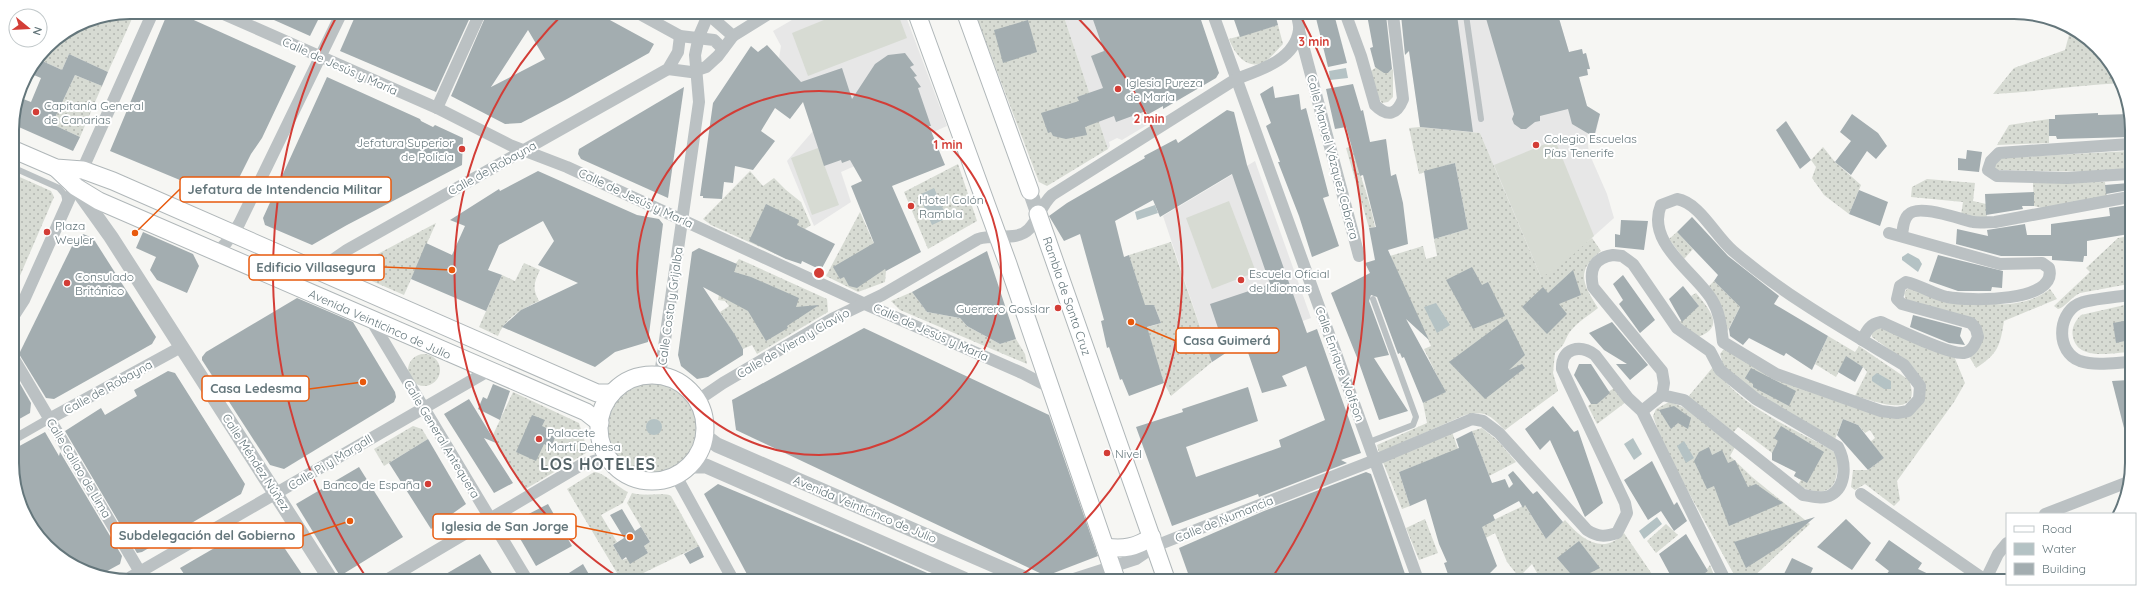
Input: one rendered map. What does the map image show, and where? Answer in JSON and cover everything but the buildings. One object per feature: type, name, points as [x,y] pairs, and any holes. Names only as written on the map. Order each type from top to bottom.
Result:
[{"type":"main road","points":[[919,19],[1114,572]]},
{"type":"main road","name":"Rambla de Santa Cruz","points":[[968,19],[1030,191]]},
{"type":"main road","name":"Avenida Veinticinco de Julio","points":[[19,152],[56,168],[83,170],[318,270],[597,393],[612,393]]},
{"type":"main road","name":"Avenida Veinticinco de Julio","points":[[56,168],[76,187],[110,206],[488,371],[586,412],[600,423]]},
{"type":"main road","name":"Rambla de Santa Cruz","points":[[1038,214],[1164,574]]},
{"type":"main road","points":[[660,375],[685,386],[698,400],[704,416],[705,436],[700,452],[690,466],[676,476],[653,482],[640,480],[627,475],[614,466],[607,457],[600,437],[600,423],[603,408],[612,393],[625,383],[642,376],[660,375]]},
{"type":"main road","points":[[1105,547],[1127,548],[1144,542],[1153,542]]},
{"type":"street","points":[[19,308],[24,300],[76,187],[150,19]]},
{"type":"street","name":"Calle de Jesús y María","points":[[235,19],[437,108],[498,140],[567,167],[865,304],[1022,373],[1050,388]]},
{"type":"street","points":[[217,252],[233,234],[339,19]]},
{"type":"street","points":[[437,108],[477,19]]},
{"type":"street","points":[[649,19],[680,36],[699,36],[714,40],[723,50]]},
{"type":"street","points":[[699,36],[707,19]]},
{"type":"street","points":[[714,19],[733,36]]},
{"type":"street","points":[[680,36],[678,52],[668,69],[691,72],[713,63],[733,36],[760,19]]},
{"type":"street","name":"Calle Enrique Wolfson","points":[[1215,19],[1416,574]]},
{"type":"street","name":"Calle Manuel Vázquez Cabrera","points":[[1298,19],[1299,30],[1359,256]]},
{"type":"street","points":[[1348,19],[1361,56],[1375,105],[1380,111],[1394,112],[1399,108],[1403,99],[1393,19]]},
{"type":"street","points":[[1285,57],[1294,43],[1299,30]]},
{"type":"street","name":"Calle Costa y Grijalba","points":[[660,375],[699,102],[697,70],[694,55],[699,36]]},
{"type":"street","points":[[1038,214],[1045,201],[1052,195],[1236,79],[1297,53],[1307,58]]},
{"type":"street","name":"Calle de Robayna","points":[[318,270],[347,250],[668,69]]},
{"type":"street","points":[[2125,144],[1999,153],[1990,161],[1988,170],[1997,176],[2067,178],[2125,174]]},
{"type":"street","name":"Calle Méndez Núñez","points":[[76,187],[182,347],[326,574]]},
{"type":"street","name":"Rambla de Santa Cruz","points":[[1030,191],[1038,214]]},
{"type":"street","points":[[1902,235],[1903,224],[1908,214],[1916,210],[1933,212],[1975,222],[1995,222],[2021,219],[2125,198]]},
{"type":"street","points":[[1677,199],[1687,200],[1722,241],[1760,274],[1862,340],[1904,365],[1920,386],[1919,399],[1908,411],[1897,413],[1881,411],[1776,374],[1723,342],[1720,319],[1712,300],[1671,254],[1658,226],[1656,215],[1661,205],[1677,199]]},
{"type":"street","name":"Calle de Viera y Clavijo","points":[[698,400],[723,383],[832,319],[865,304],[978,239],[996,235],[1021,235],[1030,228],[1038,214]]},
{"type":"street","points":[[1862,340],[1867,329],[1873,324],[1881,322],[1938,346],[1964,353],[1970,350],[1978,337],[1976,329],[1971,323],[1902,304],[1897,299],[1900,286],[1906,282],[1946,296],[1974,300],[1997,299],[2042,288],[2048,282],[2051,274],[2049,268],[2042,263],[2000,264],[1902,235],[1889,233]]},
{"type":"street","points":[[1662,395],[1684,400],[1803,495],[1818,497],[1830,496],[1841,486],[1844,468],[1843,456],[1838,447],[1756,399],[1720,370],[1710,351],[1676,328],[1633,264],[1622,256],[1604,257],[1592,267],[1590,276],[1593,287],[1662,371],[1664,383],[1662,395],[1642,411],[1723,574]]},
{"type":"street","points":[[2125,296],[2078,304],[2067,313],[2061,331],[2065,348],[2079,361],[2095,364],[2125,362]]},
{"type":"street","name":"Calle General Antequera","points":[[371,320],[524,574]]},
{"type":"street","points":[[1710,351],[1723,342]]},
{"type":"street","name":"Calle de Robayna","points":[[19,436],[182,347]]},
{"type":"street","name":"Calle de Numancia","points":[[1103,574],[1114,572],[1142,556],[1153,542],[1375,460],[1472,419],[1483,421],[1499,433],[1583,526],[1596,536],[1607,536],[1617,533],[1624,524],[1627,514],[1625,503],[1562,369],[1563,358],[1569,351],[1578,348],[1588,350],[1595,355],[1628,398],[1642,411]]},
{"type":"street","name":"Calle Callao de Lima","points":[[19,367],[50,419],[137,574]]},
{"type":"street","name":"Calle Pi y Margall","points":[[140,574],[248,508],[276,494],[423,407],[488,371]]},
{"type":"street","name":"Avenida Veinticinco de Julio","points":[[705,436],[717,445],[1014,574]]},
{"type":"street","points":[[397,574],[581,465],[607,457]]},
{"type":"street","name":"Avenida Veinticinco de Julio","points":[[690,466],[706,466],[953,574]]},
{"type":"street","points":[[676,476],[730,574]]},
{"type":"street","points":[[2048,513],[2123,484]]},
{"type":"street","points":[[1861,494],[1976,574]]},
{"type":"street","points":[[1988,574],[1998,554],[2006,545]]},
{"type":"lane","points":[[1467,19],[1481,119]]},
{"type":"lane","points":[[19,171],[59,188],[64,194],[67,206]]},
{"type":"lane","points":[[1369,442],[1413,425],[1416,417],[1373,299]]},
{"type":"shaded area","points":[[132,19],[108,72],[69,54],[62,70],[43,61],[62,42],[88,27],[108,21]]},
{"type":"shaded area","points":[[794,19],[907,19],[947,126],[841,172],[851,202],[814,226],[787,161],[813,131],[810,93],[779,58],[781,46],[773,31]]},
{"type":"shaded area","points":[[826,19],[900,19],[907,38],[808,76],[792,33]]},
{"type":"shaded area","points":[[980,19],[1065,19],[1108,149],[1047,186],[1039,182],[978,21]]},
{"type":"shaded area","points":[[1065,19],[1171,19],[1121,55],[1147,125],[1122,140],[1117,138],[1109,142],[1110,146],[1108,149]]},
{"type":"shaded area","name":"Colegio Escuelas Pías Tenerife","points":[[1405,19],[1559,19],[1569,52],[1582,49],[1583,54],[1586,53],[1590,69],[1587,70],[1588,75],[1578,77],[1587,106],[1600,114],[1595,137],[1588,133],[1587,136],[1589,153],[1607,194],[1614,218],[1557,269],[1541,277],[1480,133],[1420,127]]},
{"type":"shaded area","points":[[1278,25],[1283,44],[1264,62],[1258,64],[1252,64],[1242,59],[1234,50],[1229,39]]},
{"type":"shaded area","points":[[2069,34],[2082,42],[2102,62],[2115,83],[1993,94],[2014,68],[2065,50]]},
{"type":"shaded area","points":[[1378,66],[1384,73],[1388,73],[1393,69],[1393,97],[1388,102],[1382,103],[1378,97],[1371,71]]},
{"type":"shaded area","points":[[75,75],[102,86],[80,137],[52,124]]},
{"type":"shaded area","points":[[2049,119],[2049,143],[1997,145],[2009,125]]},
{"type":"shaded area","points":[[1420,127],[1480,133],[1541,277],[1592,238],[1601,251],[1587,265],[1584,278],[1588,292],[1598,308],[1575,326],[1569,333],[1563,345],[1555,353],[1553,373],[1558,391],[1505,430],[1488,415],[1478,413],[1465,415],[1379,453],[1377,445],[1427,423],[1423,403],[1445,392],[1424,349],[1431,346],[1390,256],[1423,246],[1426,259],[1437,256],[1434,239],[1468,229],[1455,163],[1419,174],[1409,128]]},
{"type":"shaded area","points":[[1555,140],[1594,236],[1557,269],[1541,277],[1494,165]]},
{"type":"shaded area","points":[[1352,146],[1375,227],[1369,228],[1346,148]]},
{"type":"shaded area","points":[[1823,147],[1835,162],[1861,185],[1849,214],[1824,195],[1812,178],[1816,167],[1811,160]]},
{"type":"shaded area","points":[[818,148],[839,205],[812,215],[791,158]]},
{"type":"shaded area","points":[[2125,151],[2125,169],[2103,172],[1993,170],[1999,158]]},
{"type":"shaded area","name":"Escuela Oficial de Idiomas","points":[[1255,161],[1311,318],[1241,343],[1212,362],[1163,216]]},
{"type":"shaded area","points":[[958,164],[977,221],[928,249],[904,192]]},
{"type":"shaded area","points":[[750,171],[763,186],[774,178],[801,202],[811,225],[799,233],[787,259],[711,225],[703,219]]},
{"type":"shaded area","points":[[19,177],[51,191],[54,197],[19,278]]},
{"type":"shaded area","points":[[1927,179],[1975,183],[1973,201],[1986,204],[1987,218],[1961,215],[1963,202],[1911,197],[1912,187]]},
{"type":"shaded area","points":[[2105,182],[2107,198],[2051,210],[2034,206],[2033,183]]},
{"type":"shaded area","points":[[1229,201],[1256,272],[1212,289],[1186,218]]},
{"type":"shaded area","points":[[860,212],[886,271],[885,282],[858,292],[826,276]]},
{"type":"shaded area","points":[[436,223],[404,295],[358,275],[357,265]]},
{"type":"shaded area","points":[[1677,232],[1693,249],[1684,259],[1669,239]]},
{"type":"shaded area","points":[[2124,237],[2125,285],[2080,293],[2061,308],[2058,309],[2054,306],[2090,272],[2086,268],[2118,238]]},
{"type":"shaded area","points":[[1171,242],[1212,362],[1171,396],[1164,383],[1146,328],[1161,323],[1154,305],[1136,305],[1141,294],[1129,255]]},
{"type":"shaded area","points":[[739,259],[827,299],[828,312],[757,354],[752,345],[743,349],[720,312],[729,306],[725,301],[718,300],[721,284]]},
{"type":"shaded area","points":[[524,263],[540,270],[536,278],[535,286],[535,293],[539,301],[526,307],[510,319],[505,324],[498,336],[479,327],[502,275],[515,281]]},
{"type":"shaded area","points":[[1714,281],[1740,307],[1726,334],[1722,308],[1709,286]]},
{"type":"shaded area","points":[[1912,287],[1982,303],[2018,303],[2035,298],[2050,289],[2057,299],[2004,321],[1997,349],[1989,358],[1976,368],[1970,358],[1978,349],[1981,334],[1906,301],[1904,293],[1907,289]]},
{"type":"shaded area","points":[[912,292],[927,312],[960,318],[967,326],[1000,344],[1016,339],[1025,354],[1027,364],[900,310],[891,301]]},
{"type":"shaded area","points":[[1696,293],[1710,311],[1713,323],[1712,328],[1707,333],[1698,337],[1678,323],[1699,306],[1691,296]]},
{"type":"shaded area","points":[[2125,305],[2125,352],[2096,354],[2081,350],[2076,345],[2073,337],[2073,328],[2075,322],[2081,315]]},
{"type":"shaded area","points":[[1880,328],[1954,356],[1965,383],[1954,402],[1897,481],[1900,500],[1894,506],[1865,484],[1855,490],[1851,487],[1853,470],[1868,470],[1884,458],[1870,442],[1875,438],[1870,430],[1865,433],[1858,425],[1843,419],[1835,439],[1758,394],[1724,368],[1720,354],[1726,348],[1893,416],[1922,398],[1897,355],[1872,337],[1872,330]]},
{"type":"shaded area","points":[[1828,336],[1855,352],[1859,346],[1909,380],[1912,393],[1910,400],[1904,404],[1895,405],[1884,404],[1855,396],[1867,372],[1863,367],[1846,357],[1836,377],[1815,364]]},
{"type":"shaded area","points":[[424,354],[435,359],[440,370],[435,381],[424,386],[413,381],[408,370],[413,359]]},
{"type":"shaded area","points":[[1713,367],[1731,387],[1762,412],[1824,445],[1838,455],[1837,476],[1831,488],[1825,491],[1818,491],[1797,486],[1801,480],[1794,476],[1796,472],[1772,460],[1772,453],[1738,427],[1733,433],[1688,397]]},
{"type":"shaded area","points":[[652,382],[670,386],[685,396],[695,411],[699,429],[695,447],[685,462],[670,472],[652,476],[634,472],[619,462],[609,447],[605,429],[609,411],[619,396],[634,386]]},
{"type":"shaded area","points":[[1614,388],[1626,402],[1597,424],[1588,406]]},
{"type":"shaded area","points":[[513,392],[579,423],[587,449],[586,453],[524,490],[492,437]]},
{"type":"shaded area","points":[[1669,402],[1687,409],[1735,447],[1730,456],[1752,477],[1810,524],[1756,574],[1734,574],[1663,446],[1653,416],[1656,409]]},
{"type":"shaded area","points":[[413,426],[422,429],[428,439],[384,466],[374,449]]},
{"type":"shaded area","points":[[1482,428],[1498,441],[1516,462],[1489,476],[1472,431]]},
{"type":"shaded area","points":[[1452,432],[1472,488],[1448,453],[1399,472],[1410,506],[1402,509],[1382,460]]},
{"type":"shaded area","points":[[594,472],[602,474],[628,492],[623,503],[601,515],[617,542],[613,545],[622,560],[648,553],[644,546],[650,542],[627,503],[632,493],[642,495],[664,494],[671,496],[699,546],[641,574],[618,574],[567,489]]},
{"type":"shaded area","points":[[1525,505],[1546,539],[1565,520],[1585,539],[1600,544],[1616,540],[1624,533],[1652,574],[1538,574],[1532,564],[1522,574],[1517,574],[1507,562],[1495,533],[1482,540],[1477,528]]},
{"type":"shaded area","points":[[1425,519],[1438,553],[1419,560],[1406,528]]},
{"type":"shaded area","points":[[1666,524],[1678,535],[1656,553],[1647,541]]},
{"type":"shaded area","points":[[1710,565],[1714,574],[1704,574],[1708,571],[1707,569]]},
{"type":"water","points":[[1346,68],[1348,78],[1330,80],[1329,71]]},
{"type":"water","points":[[934,188],[947,218],[932,225],[919,195]]},
{"type":"water","points":[[1155,205],[1158,213],[1137,220],[1135,212]]},
{"type":"water","points":[[1908,253],[1919,259],[1922,264],[1918,272],[1902,260],[1902,257]]},
{"type":"water","points":[[1436,303],[1450,325],[1437,333],[1424,307]]},
{"type":"water","points":[[1877,373],[1891,381],[1891,389],[1884,389],[1872,381],[1872,377]]},
{"type":"water","points":[[651,419],[657,419],[662,424],[660,433],[657,435],[651,435],[646,430],[646,424]]},
{"type":"water","points":[[1633,438],[1642,454],[1634,460],[1624,444]]},
{"type":"water","points":[[1684,441],[1694,458],[1686,463],[1677,446]]},
{"type":"water","points":[[1657,517],[1662,524],[1644,539],[1639,531]]},
{"type":"place","name":"Iglesia Pureza de María","points":[[1118,89]]},
{"type":"place","name":"Capitanía General de Canarias","points":[[36,112]]},
{"type":"place","name":"Colegio Escuelas Pías Tenerife","points":[[1536,145]]},
{"type":"place","name":"Jefatura Superior de Policía","points":[[462,149]]},
{"type":"place","name":"Hotel Colón Rambla","points":[[911,206]]},
{"type":"place","name":"Plaza Weyler","points":[[47,232]]},
{"type":"place","name":"Jefatura de Intendencia Militar","points":[[135,233]]},
{"type":"place","name":"Edificio Villasegura","points":[[452,270]]},
{"type":"place","name":"Escuela Oficial de Idiomas","points":[[1241,280]]},
{"type":"place","name":"Consulado Británico","points":[[67,283]]},
{"type":"place","name":"Guerrero Gosslar","points":[[1058,308]]},
{"type":"place","name":"Casa Guimerá","points":[[1131,322]]},
{"type":"place","name":"Casa Ledesma","points":[[363,382]]},
{"type":"place","name":"Palacete Martí Dehesa","points":[[539,439]]},
{"type":"place","name":"Nivel","points":[[1107,453]]},
{"type":"place","name":"Banco de España","points":[[428,484]]},
{"type":"place","name":"Subdelegación del Gobierno","points":[[350,521]]},
{"type":"place","name":"Iglesia de San Jorge","points":[[630,537]]},
{"type":"district","name":"LOS HOTELES","points":[[598,464]]}]
